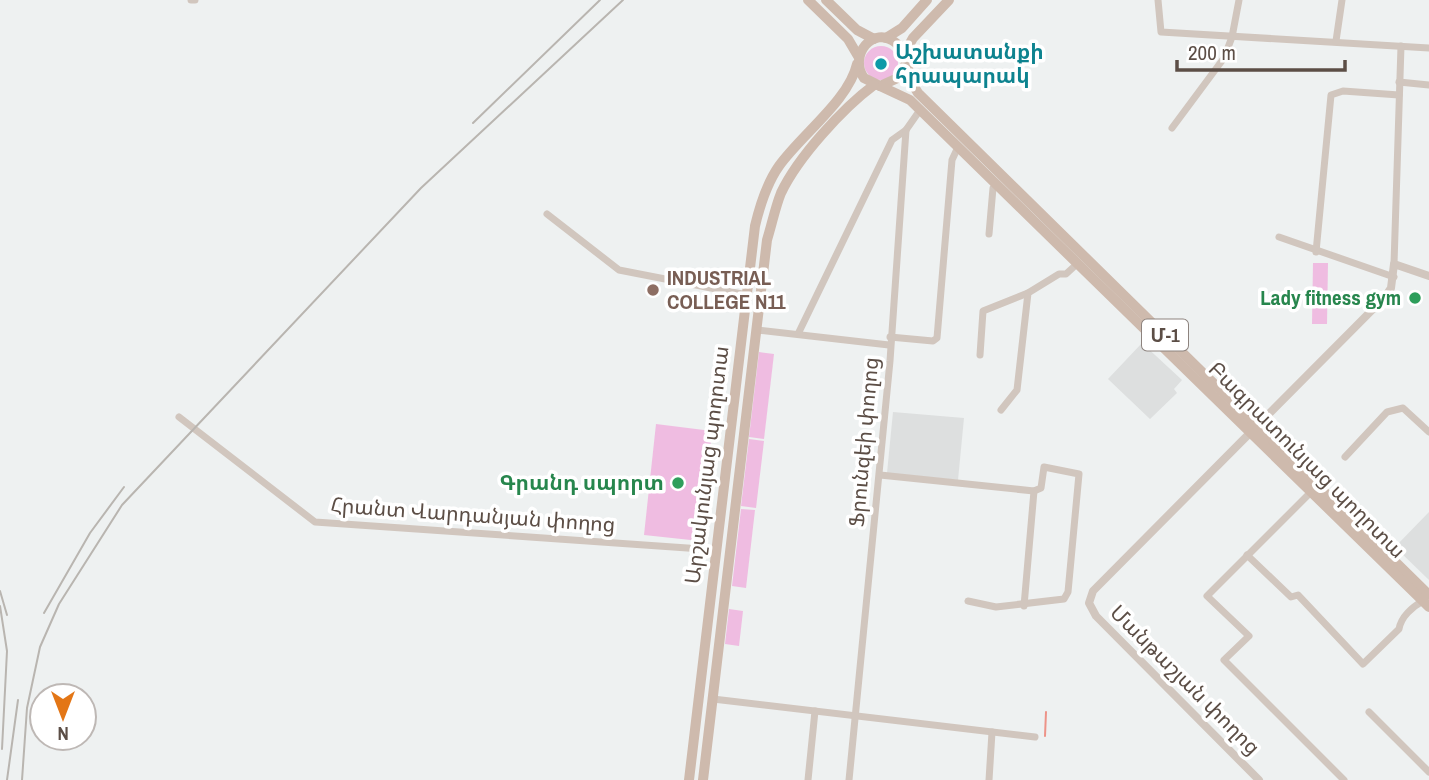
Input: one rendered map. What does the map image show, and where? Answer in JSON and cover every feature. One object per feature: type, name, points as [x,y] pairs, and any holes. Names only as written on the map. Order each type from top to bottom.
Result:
[{"type":"main road","points":[[808,0],[848,39],[864,78],[877,85],[900,77],[913,38],[949,0]]},
{"type":"main road","points":[[826,0],[857,30],[897,44],[905,59]]},
{"type":"main road","points":[[858,59],[864,45],[902,28],[927,0]]},
{"type":"main road","name":"Արշակունյաց պողոտա","points":[[689,780],[755,226],[769,184],[802,137],[851,83],[858,59]]},
{"type":"main road","name":"Բագրատունյաց պողոտա","points":[[905,59],[909,79],[918,93],[1427,601]]},
{"type":"main road","name":"Արշակունյաց պողոտա","points":[[703,780],[767,240],[782,191],[810,151],[853,102],[877,85]]},
{"type":"main road","name":"Բագրատունյաց պողոտա","points":[[877,85],[910,100],[1254,428],[1312,491],[1427,601]]},
{"type":"main road","points":[[769,184],[772,191],[782,191]]},
{"type":"main road","points":[[747,295],[760,298]]},
{"type":"main road","points":[[716,550],[730,552]]},
{"type":"street","points":[[1158,0],[1161,32],[1429,48]]},
{"type":"street","points":[[1172,128],[1224,58],[1232,37],[1240,0]]},
{"type":"street","points":[[1336,41],[1342,0]]},
{"type":"street","points":[[1254,428],[1385,297],[1394,277],[1401,46]]},
{"type":"street","points":[[1399,82],[1429,85]]},
{"type":"street","points":[[1317,253],[1331,95],[1343,91],[1399,95]]},
{"type":"street","points":[[797,334],[892,141],[905,130],[920,110]]},
{"type":"street","name":"Ֆրունզեի փողոց","points":[[849,780],[880,475],[905,130]]},
{"type":"street","points":[[757,330],[889,341],[933,341],[937,338],[952,160],[958,147]]},
{"type":"street","points":[[989,234],[993,188],[997,185]]},
{"type":"street","points":[[547,214],[619,270],[747,295]]},
{"type":"street","points":[[1279,237],[1317,253],[1394,277]]},
{"type":"street","points":[[980,355],[983,311],[1028,293],[1059,274],[1066,274],[1078,263]]},
{"type":"street","points":[[1394,264],[1429,276]]},
{"type":"street","points":[[1001,410],[1017,390],[1028,293]]},
{"type":"street","points":[[1345,457],[1387,412],[1395,408],[1404,408],[1429,432]]},
{"type":"street","name":"Հրանտ Վարդանյան փողոց","points":[[179,417],[315,522],[716,550]]},
{"type":"street","name":"Մանթաշյան փողոց","points":[[1254,428],[1093,591],[1089,603],[1096,616],[1259,780]]},
{"type":"street","points":[[880,475],[1034,491],[1041,488],[1044,467],[1079,476],[1068,592],[1064,599],[1024,606],[996,607],[968,601]]},
{"type":"street","points":[[1024,606],[1034,491]]},
{"type":"street","points":[[1312,491],[1207,596],[1249,636],[1224,660],[1344,780]]},
{"type":"street","points":[[1247,555],[1292,597],[1298,596],[1363,664],[1399,629],[1400,623],[1414,606],[1427,601]]},
{"type":"street","points":[[713,699],[1035,737]]},
{"type":"street","points":[[808,780],[815,711]]},
{"type":"street","points":[[1369,712],[1429,772]]},
{"type":"street","points":[[989,780],[992,732]]},
{"type":"shaded area","points":[[881,46],[893,51],[898,63],[893,75],[881,80],[869,75],[864,63],[869,51]]},
{"type":"shaded area","points":[[1313,263],[1328,263],[1327,324],[1312,324]]},
{"type":"shaded area","points":[[1142,343],[1182,380],[1174,389],[1177,393],[1150,419],[1108,379]]},
{"type":"shaded area","points":[[759,352],[774,354],[764,439],[749,437]]},
{"type":"shaded area","points":[[893,412],[964,418],[958,480],[887,473]]},
{"type":"shaded area","name":"Գրանդ սպորտ","points":[[656,424],[712,431],[700,541],[644,535]]},
{"type":"shaded area","points":[[749,439],[764,441],[756,508],[741,506]]},
{"type":"shaded area","points":[[741,509],[755,510],[746,588],[732,586]]},
{"type":"shaded area","points":[[1429,512],[1429,580],[1395,547]]},
{"type":"shaded area","points":[[729,609],[743,611],[739,646],[725,644]]},
{"type":"waterway","points":[[1045,736],[1046,712]]},
{"type":"railway","points":[[473,123],[600,0]]},
{"type":"railway","points":[[22,780],[27,708],[40,647],[59,604],[122,505],[421,188],[623,0]]},
{"type":"railway","points":[[44,613],[90,533],[124,487]]},
{"type":"railway","points":[[0,591],[7,615]]},
{"type":"railway","points":[[0,606],[7,651],[2,749]]},
{"type":"railway","points":[[7,780],[18,700]]},
{"type":"place","name":"Աշխատանքի հրապարակ","points":[[881,64]]},
{"type":"place","name":"INDUSTRIAL COLLEGE N11","points":[[653,290]]},
{"type":"place","name":"Lady fitness gym","points":[[1415,298]]},
{"type":"place","name":"Գրանդ սպորտ","points":[[678,483]]}]
